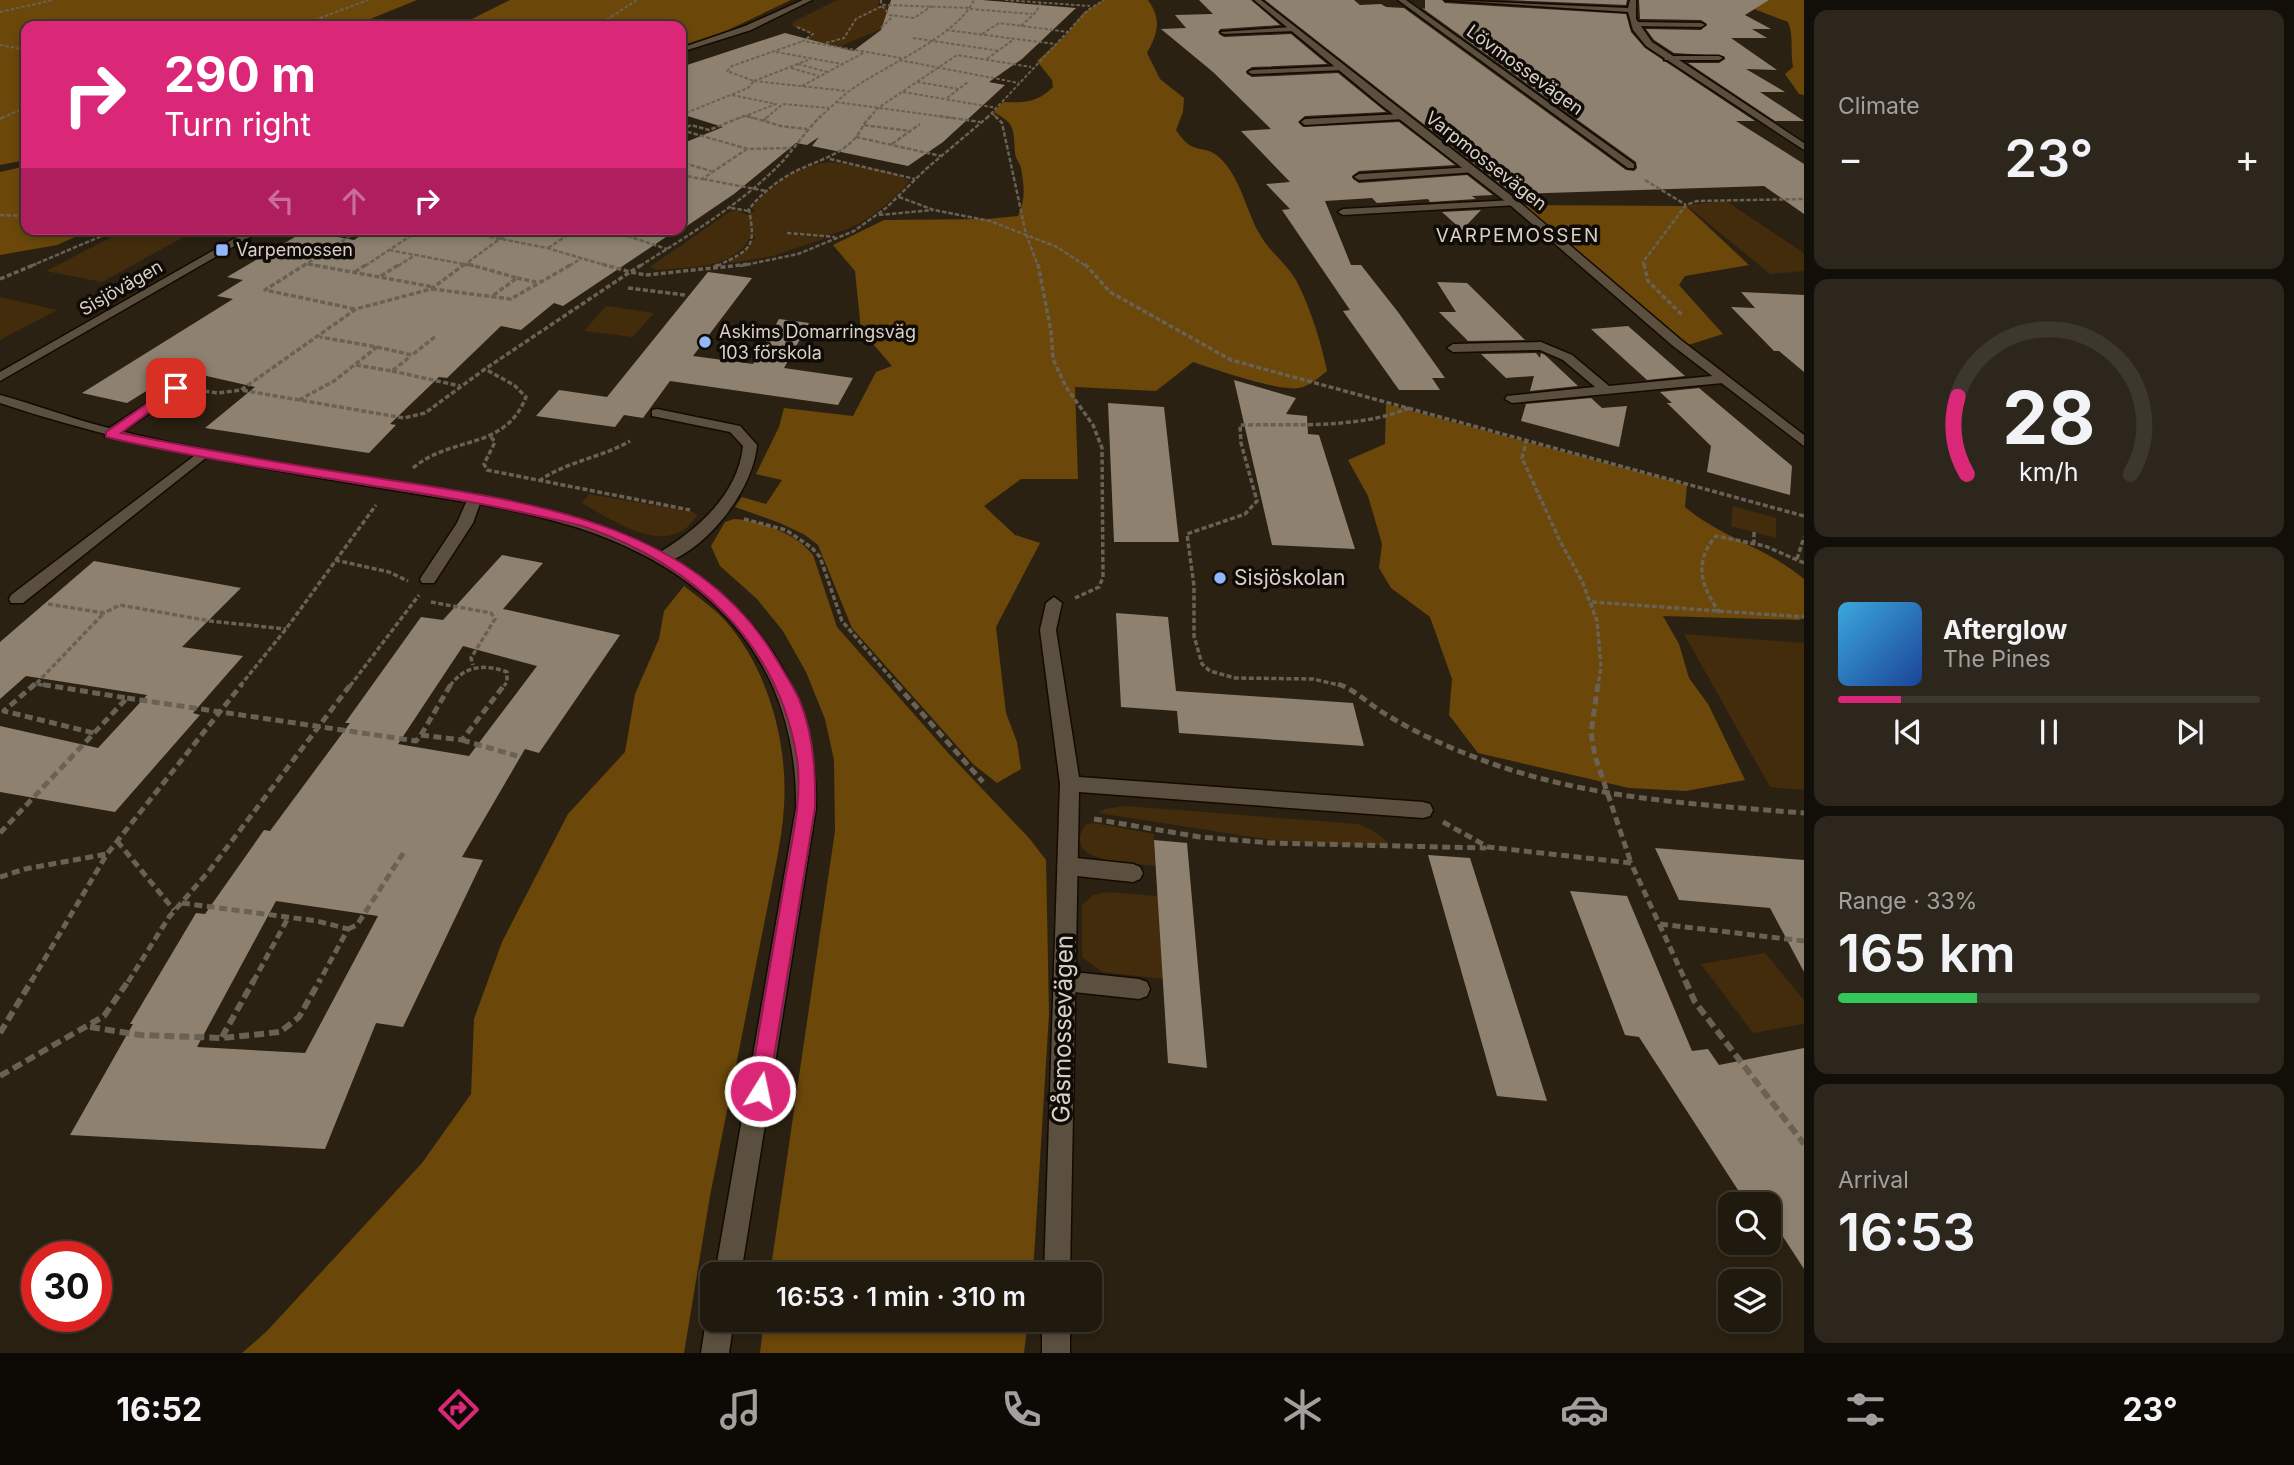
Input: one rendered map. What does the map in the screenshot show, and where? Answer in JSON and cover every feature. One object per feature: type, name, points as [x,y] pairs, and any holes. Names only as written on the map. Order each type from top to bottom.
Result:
[{"type":"street","points":[[686,48],[766,21],[808,0]]},
{"type":"street","name":"Varpmossevägen","points":[[1257,0],[1401,117],[1514,203],[1676,343],[1804,442]]},
{"type":"street","name":"Lövmossevägen","points":[[1401,0],[1632,166]]},
{"type":"street","points":[[1448,0],[1630,10]]},
{"type":"street","points":[[1633,0],[1630,10],[1642,38],[1667,58],[1804,147]]},
{"type":"street","points":[[1634,24],[1701,25]]},
{"type":"street","points":[[1224,32],[1293,29]]},
{"type":"street","points":[[1667,58],[1719,58]]},
{"type":"street","points":[[1252,72],[1341,68]]},
{"type":"street","points":[[1305,122],[1401,117]]},
{"type":"street","points":[[1359,177],[1473,170]]},
{"type":"street","points":[[1343,212],[1514,203]]},
{"type":"street","name":"Sisjövägen","points":[[0,377],[248,235]]},
{"type":"street","points":[[1453,348],[1541,346],[1552,349],[1569,358],[1606,390]]},
{"type":"street","points":[[1512,399],[1723,379]]},
{"type":"street","points":[[110,434],[176,388]]},
{"type":"street","points":[[0,399],[110,434],[202,454],[475,498],[587,523],[621,536],[663,558],[716,594],[739,617],[760,644],[791,700],[805,760],[806,808],[730,1262]]},
{"type":"street","points":[[657,413],[735,429],[750,445],[751,458],[736,487],[696,537],[663,558]]},
{"type":"street","points":[[17,599],[202,454]]},
{"type":"street","points":[[428,579],[465,523],[475,498]]},
{"type":"street","name":"Gåsmossevägen","points":[[1054,603],[1048,630],[1070,784],[1058,1262]]},
{"type":"street","points":[[1070,784],[1423,810]]},
{"type":"street","points":[[1067,866],[1133,873]]},
{"type":"street","points":[[1064,981],[1139,989]]},
{"type":"street","points":[[715,1353],[718,1332]]},
{"type":"street","points":[[1056,1332],[1056,1353]]},
{"type":"path","points":[[0,12],[53,0]]},
{"type":"path","points":[[311,21],[368,0]]},
{"type":"path","points":[[605,21],[637,0]]},
{"type":"path","points":[[881,0],[882,6],[893,16],[914,18],[932,6]]},
{"type":"path","points":[[176,388],[218,393],[242,390],[404,418],[425,413],[485,369],[730,208],[777,167],[807,129],[836,102],[932,40],[971,8],[974,0]]},
{"type":"path","points":[[1005,0],[1090,6],[1104,0]]},
{"type":"path","points":[[1020,26],[1041,2]]},
{"type":"path","points":[[822,44],[844,38],[856,19],[882,6],[971,8],[1032,14]]},
{"type":"path","points":[[482,235],[547,248],[646,275],[783,258],[838,237],[878,215],[915,179],[992,113],[1090,6]]},
{"type":"path","points":[[982,35],[1011,12]]},
{"type":"path","points":[[881,28],[893,16]]},
{"type":"path","points":[[766,21],[808,30],[813,34],[803,41],[732,66],[727,71],[754,81],[848,92]]},
{"type":"path","points":[[999,23],[1069,32]]},
{"type":"path","points":[[945,30],[1056,44]]},
{"type":"path","points":[[913,38],[1000,51]]},
{"type":"path","points":[[986,60],[1015,39]]},
{"type":"path","points":[[803,41],[902,58]]},
{"type":"path","points":[[0,45],[21,49]]},
{"type":"path","points":[[749,211],[766,191],[805,166],[829,159],[856,137],[878,108],[936,67],[973,48]]},
{"type":"path","points":[[775,51],[842,64]]},
{"type":"path","points":[[802,86],[866,51]]},
{"type":"path","points":[[957,55],[1032,67]]},
{"type":"path","points":[[686,113],[748,88],[754,81],[811,59]]},
{"type":"path","points":[[898,60],[1019,83]]},
{"type":"path","points":[[798,64],[828,72]]},
{"type":"path","points":[[789,68],[820,76]]},
{"type":"path","points":[[917,82],[959,89]]},
{"type":"path","points":[[947,99],[968,82]]},
{"type":"path","points":[[902,92],[997,108]]},
{"type":"path","points":[[731,95],[781,105],[829,108]]},
{"type":"path","points":[[836,102],[982,122]]},
{"type":"path","points":[[686,128],[691,125],[709,130],[776,104]]},
{"type":"path","points":[[763,121],[781,105]]},
{"type":"path","points":[[0,119],[21,109]]},
{"type":"path","points":[[992,113],[1002,123],[1026,234],[1038,264],[1051,331],[1053,359],[1066,387],[1093,425],[1102,448],[1103,577],[1099,587],[1084,596],[1054,603]]},
{"type":"path","points":[[745,116],[781,126],[807,129]]},
{"type":"path","points":[[891,145],[920,124]]},
{"type":"path","points":[[863,126],[910,131]]},
{"type":"path","points":[[686,132],[748,149],[792,148]]},
{"type":"path","points":[[856,137],[941,156]]},
{"type":"path","points":[[702,179],[748,149]]},
{"type":"path","points":[[829,159],[915,179]]},
{"type":"path","points":[[686,164],[711,171]]},
{"type":"path","points":[[1632,166],[1627,168],[1672,199],[1686,205]]},
{"type":"path","points":[[686,176],[766,191]]},
{"type":"path","points":[[899,197],[934,210],[990,221],[1026,234],[1081,260],[1110,292],[1231,360],[1804,516]]},
{"type":"path","points":[[1687,319],[1648,281],[1643,262],[1686,205],[1697,201],[1804,199]]},
{"type":"path","points":[[730,208],[749,211]]},
{"type":"path","points":[[878,215],[934,210]]},
{"type":"path","points":[[710,269],[742,252],[751,242],[754,231],[749,211]]},
{"type":"path","points":[[0,215],[21,216]]},
{"type":"path","points":[[788,233],[838,237]]},
{"type":"path","points":[[0,279],[104,235]]},
{"type":"path","points":[[352,235],[265,290],[356,309]]},
{"type":"path","points":[[355,272],[412,235]]},
{"type":"path","points":[[242,390],[356,309],[433,288],[506,235]]},
{"type":"path","points":[[547,248],[568,235]]},
{"type":"path","points":[[624,235],[667,248]]},
{"type":"path","points":[[389,250],[468,264],[537,282],[545,281],[582,258]]},
{"type":"path","points":[[380,277],[416,254]]},
{"type":"path","points":[[307,264],[433,288],[511,299],[537,282]]},
{"type":"path","points":[[0,273],[16,272]]},
{"type":"path","points":[[491,297],[517,278]]},
{"type":"path","points":[[628,288],[685,295]]},
{"type":"path","points":[[392,371],[436,336]]},
{"type":"path","points":[[319,337],[412,355]]},
{"type":"path","points":[[298,400],[314,394],[377,347]]},
{"type":"path","points":[[355,364],[460,386]]},
{"type":"path","points":[[404,475],[438,451],[491,438],[501,432],[518,414],[526,397],[514,385],[485,369]]},
{"type":"path","points":[[1409,408],[1326,424],[1240,425],[1241,443],[1257,501],[1245,514],[1187,534],[1195,589],[1194,636],[1201,663],[1206,668],[1227,676],[1245,679],[1307,678],[1339,684],[1398,720],[1500,766],[1540,778],[1609,793],[1685,804],[1804,813]]},
{"type":"path","points":[[491,438],[495,442],[484,464],[487,470],[715,515],[766,522],[797,536],[820,557],[842,621],[852,636],[983,782]]},
{"type":"path","points":[[1527,439],[1522,458],[1592,602],[1601,640],[1601,667],[1591,733],[1595,756],[1631,863],[1695,1002],[1804,1144]]},
{"type":"path","points":[[538,482],[556,469],[607,454],[629,441]]},
{"type":"path","points":[[0,1033],[107,854],[286,629],[380,500]]},
{"type":"path","points":[[1754,532],[1754,543]]},
{"type":"path","points":[[1720,613],[1706,595],[1700,566],[1702,552],[1716,536],[1754,543],[1804,563]]},
{"type":"path","points":[[1797,559],[1804,537]]},
{"type":"path","points":[[335,560],[389,572],[412,584]]},
{"type":"path","points":[[0,1076],[104,1016],[174,911],[209,871],[416,599],[428,579]]},
{"type":"path","points":[[17,599],[104,613]]},
{"type":"path","points":[[416,599],[491,614],[495,619],[471,659],[473,665]]},
{"type":"path","points":[[1592,602],[1804,617]]},
{"type":"path","points":[[2,712],[36,684],[104,613],[120,605],[210,621],[286,629]]},
{"type":"path","points":[[36,684],[416,741],[460,671],[473,665],[491,664],[507,672],[508,682],[462,740]]},
{"type":"path","points":[[0,833],[127,698]]},
{"type":"path","points":[[2,712],[93,733]]},
{"type":"path","points":[[421,735],[462,740],[517,756]]},
{"type":"path","points":[[1423,810],[1488,848]]},
{"type":"path","points":[[1069,814],[1199,836],[1248,841],[1362,848],[1488,848],[1631,863]]},
{"type":"path","points":[[117,841],[174,911]]},
{"type":"path","points":[[181,903],[348,929],[357,925],[404,852]]},
{"type":"path","points":[[0,877],[25,869],[107,854]]},
{"type":"path","points":[[222,1038],[288,918]]},
{"type":"path","points":[[1660,924],[1804,941]]},
{"type":"path","points":[[89,1027],[140,1035],[222,1038],[280,1032],[299,1017],[348,929]]},
{"type":"shaded area","points":[[0,0],[417,0],[365,21],[21,21],[21,161],[0,165]]},
{"type":"shaded area","points":[[510,0],[791,0],[724,32],[686,44],[686,21],[468,21]]},
{"type":"shaded area","points":[[837,0],[880,0],[878,6],[915,7],[882,29],[838,47],[803,41],[813,34],[792,26],[793,22]]},
{"type":"shaded area","points":[[1103,0],[1148,0],[1157,26],[1147,53],[1160,79],[1184,98],[1183,112],[1176,130],[1188,144],[1219,157],[1233,174],[1259,233],[1298,284],[1315,326],[1327,371],[1307,385],[1290,388],[1247,379],[1193,362],[1156,391],[1075,387],[1078,479],[1021,479],[984,506],[1015,535],[1040,543],[996,627],[1006,713],[1017,742],[1021,769],[997,783],[973,764],[852,628],[818,545],[805,535],[780,523],[735,507],[742,497],[766,504],[782,480],[756,474],[779,427],[784,408],[853,416],[876,372],[892,366],[861,330],[855,271],[833,245],[884,220],[988,219],[1018,216],[1023,186],[1021,168],[1015,155],[1013,132],[1008,121],[994,112],[1003,102],[1031,100],[1042,96],[1053,87],[1052,80],[1037,61],[1068,33],[1083,13]]},
{"type":"shaded area","points":[[1752,0],[1804,0],[1804,95],[1799,94],[1785,74],[1793,67],[1788,22],[1741,4]]},
{"type":"shaded area","points":[[829,162],[889,171],[909,181],[872,215],[841,231],[808,236],[792,231],[785,234],[826,238],[773,256],[730,263],[729,261],[742,254],[756,237],[751,236],[733,255],[710,265],[657,270],[650,267],[729,212],[738,210],[746,215],[755,211],[752,208],[760,199],[796,172]]},
{"type":"shaded area","points":[[21,167],[21,235],[80,235],[57,245],[0,255],[0,172]]},
{"type":"shaded area","points":[[1726,201],[1804,253],[1804,271],[1770,274],[1686,205]]},
{"type":"shaded area","points":[[1520,205],[1686,206],[1749,265],[1685,276],[1679,285],[1723,334],[1685,346]]},
{"type":"shaded area","points":[[115,235],[187,235],[102,282],[46,271]]},
{"type":"shaded area","points":[[0,297],[57,310],[0,340]]},
{"type":"shaded area","points":[[606,306],[654,313],[633,337],[584,331]]},
{"type":"shaded area","points":[[1386,404],[1687,485],[1685,507],[1699,518],[1775,559],[1804,579],[1804,616],[1800,620],[1663,616],[1679,644],[1689,678],[1708,704],[1745,780],[1686,791],[1629,788],[1478,753],[1449,715],[1452,679],[1430,617],[1391,588],[1379,568],[1382,544],[1368,496],[1348,460],[1385,444]]},
{"type":"shaded area","points":[[589,494],[697,515],[686,528],[672,535],[641,533],[582,503]]},
{"type":"shaded area","points":[[1733,506],[1776,518],[1776,538],[1731,526]]},
{"type":"shaded area","points":[[734,519],[755,522],[788,535],[806,547],[813,555],[837,627],[1046,860],[1049,1014],[1034,1262],[772,1262],[835,831],[834,760],[825,719],[806,672],[783,631],[757,599],[720,566],[711,546],[725,522]]},
{"type":"shaded area","points":[[684,586],[724,620],[743,644],[765,687],[773,710],[783,758],[784,806],[777,859],[710,1196],[684,1353],[242,1353],[267,1331],[422,1163],[471,1094],[474,1019],[502,942],[568,814],[625,752],[635,694],[659,639],[664,611]]},
{"type":"shaded area","points":[[1684,634],[1804,643],[1804,790],[1770,787]]},
{"type":"shaded area","points":[[1125,806],[1358,824],[1388,842],[1384,845],[1360,846],[1278,841],[1098,813],[1105,809]]},
{"type":"shaded area","points":[[1094,823],[1154,834],[1155,866],[1117,862],[1090,854],[1082,847],[1080,837],[1086,824]]},
{"type":"shaded area","points":[[1106,892],[1158,896],[1163,979],[1102,972],[1082,957],[1082,905],[1093,895]]},
{"type":"shaded area","points":[[1765,953],[1804,1000],[1804,1024],[1753,1033],[1701,964]]},
{"type":"shaded area","points":[[763,1332],[1027,1332],[1024,1353],[760,1353]]},
{"type":"building","points":[[891,0],[982,0],[1076,8],[1022,59],[989,82],[1005,85],[943,142],[908,166],[812,146],[819,137],[807,145],[796,143],[734,194],[686,227],[686,142],[723,127],[686,116],[686,65],[785,33],[853,51],[881,30]]},
{"type":"building","points":[[1199,0],[1251,0],[1280,25],[1220,29],[1219,34],[1224,37],[1291,34],[1327,64],[1252,67],[1246,71],[1252,77],[1338,73],[1386,112],[1305,116],[1298,122],[1303,127],[1399,122],[1455,165],[1359,171],[1352,176],[1359,183],[1467,175],[1493,195],[1430,202],[1428,199],[1377,203],[1372,198],[1325,201],[1351,265],[1361,265],[1445,378],[1432,378],[1440,390],[1399,390],[1343,311],[1350,310],[1282,210],[1290,209],[1266,184],[1290,182],[1241,131],[1271,129],[1213,72],[1161,29],[1186,28],[1175,15],[1213,14]]},
{"type":"building","points":[[1265,0],[1354,0],[1360,5],[1381,4],[1404,8],[1626,170],[1634,171],[1637,168],[1636,162],[1422,8],[1425,9],[1425,0],[1442,0],[1445,3],[1626,14],[1631,32],[1645,48],[1755,121],[1736,121],[1804,164],[1804,214],[1764,186],[1513,194]]},
{"type":"building","points":[[1505,0],[1627,0],[1626,5]]},
{"type":"building","points":[[1639,0],[1769,0],[1745,15],[1771,29],[1752,29],[1767,38],[1731,38],[1777,70],[1746,69],[1785,92],[1760,92],[1804,121],[1775,121],[1688,63],[1719,63],[1725,59],[1724,56],[1674,53],[1654,40],[1646,29],[1701,30],[1707,24],[1701,20],[1640,19]]},
{"type":"building","points":[[1481,210],[1462,230],[1442,212]]},
{"type":"building","points":[[298,235],[327,235],[354,240],[362,235],[669,235],[563,306],[554,303],[521,330],[501,326],[447,378],[439,377],[390,424],[396,425],[369,453],[205,428],[255,387],[180,370],[127,403],[82,393],[233,299],[217,296],[243,280],[227,277]]},
{"type":"building","points":[[708,272],[752,278],[693,356],[753,364],[779,319],[809,323],[784,368],[853,378],[838,405],[670,381],[643,418],[624,415],[615,427],[536,416],[559,390],[607,397]]},
{"type":"building","points":[[1437,282],[1467,283],[1525,340],[1468,341],[1439,312],[1456,312]]},
{"type":"building","points":[[1741,292],[1804,295],[1804,372],[1779,351],[1774,351],[1731,307],[1755,308]]},
{"type":"building","points":[[1628,326],[1685,376],[1647,380],[1591,329]]},
{"type":"building","points":[[1536,353],[1540,358],[1541,353],[1545,355],[1578,386],[1530,391],[1534,376],[1506,378],[1481,354]]},
{"type":"building","points":[[1234,380],[1296,398],[1286,414],[1307,416],[1308,434],[1319,435],[1355,549],[1272,545]]},
{"type":"building","points":[[1699,388],[1792,466],[1790,495],[1707,472],[1711,446],[1667,403],[1672,403],[1660,392]]},
{"type":"building","points":[[1591,398],[1602,408],[1627,406],[1619,447],[1521,421],[1526,404]]},
{"type":"building","points":[[1108,403],[1164,407],[1179,542],[1114,542]]},
{"type":"building","points":[[502,555],[543,563],[503,609],[620,635],[539,753],[525,749],[462,857],[483,860],[403,1027],[376,1023],[325,1149],[70,1135],[133,1024],[130,1024],[196,913],[205,914],[264,830],[270,831],[350,723],[345,723],[421,617],[443,620]],"holes":[[[463,646],[537,666],[469,756],[398,744]],[[276,901],[378,916],[305,1053],[197,1047]]]},
{"type":"building","points":[[94,561],[241,588],[182,647],[243,656],[193,713],[200,715],[115,812],[0,792],[0,726],[98,748],[147,695],[26,676],[0,699],[0,642]]},
{"type":"building","points":[[1116,613],[1168,617],[1176,691],[1353,703],[1364,746],[1179,733],[1177,711],[1121,707]]},
{"type":"building","points":[[1154,840],[1187,843],[1207,1068],[1168,1063]]},
{"type":"building","points":[[1655,848],[1804,860],[1804,972],[1770,908],[1679,900]]},
{"type":"building","points":[[1428,855],[1470,858],[1547,1101],[1497,1096]]},
{"type":"building","points":[[1570,891],[1627,896],[1692,1051],[1708,1049],[1719,1065],[1804,1048],[1804,1269],[1781,1234],[1781,1192],[1739,1192],[1639,1037],[1625,1035]]},
{"type":"place","name":"Varpemossen","points":[[222,250]]},
{"type":"place","name":"Askims Domarringsväg 103 förskola","points":[[705,342]]},
{"type":"place","name":"Sisjöskolan","points":[[1220,578]]},
{"type":"district","name":"VARPEMOSSEN","points":[[1518,235]]},
{"type":"route","points":[[176,388],[110,434],[202,454],[475,498],[587,523],[621,536],[663,558],[716,594],[739,617],[760,644],[791,700],[800,733],[807,785],[806,808],[760,1091]]}]
